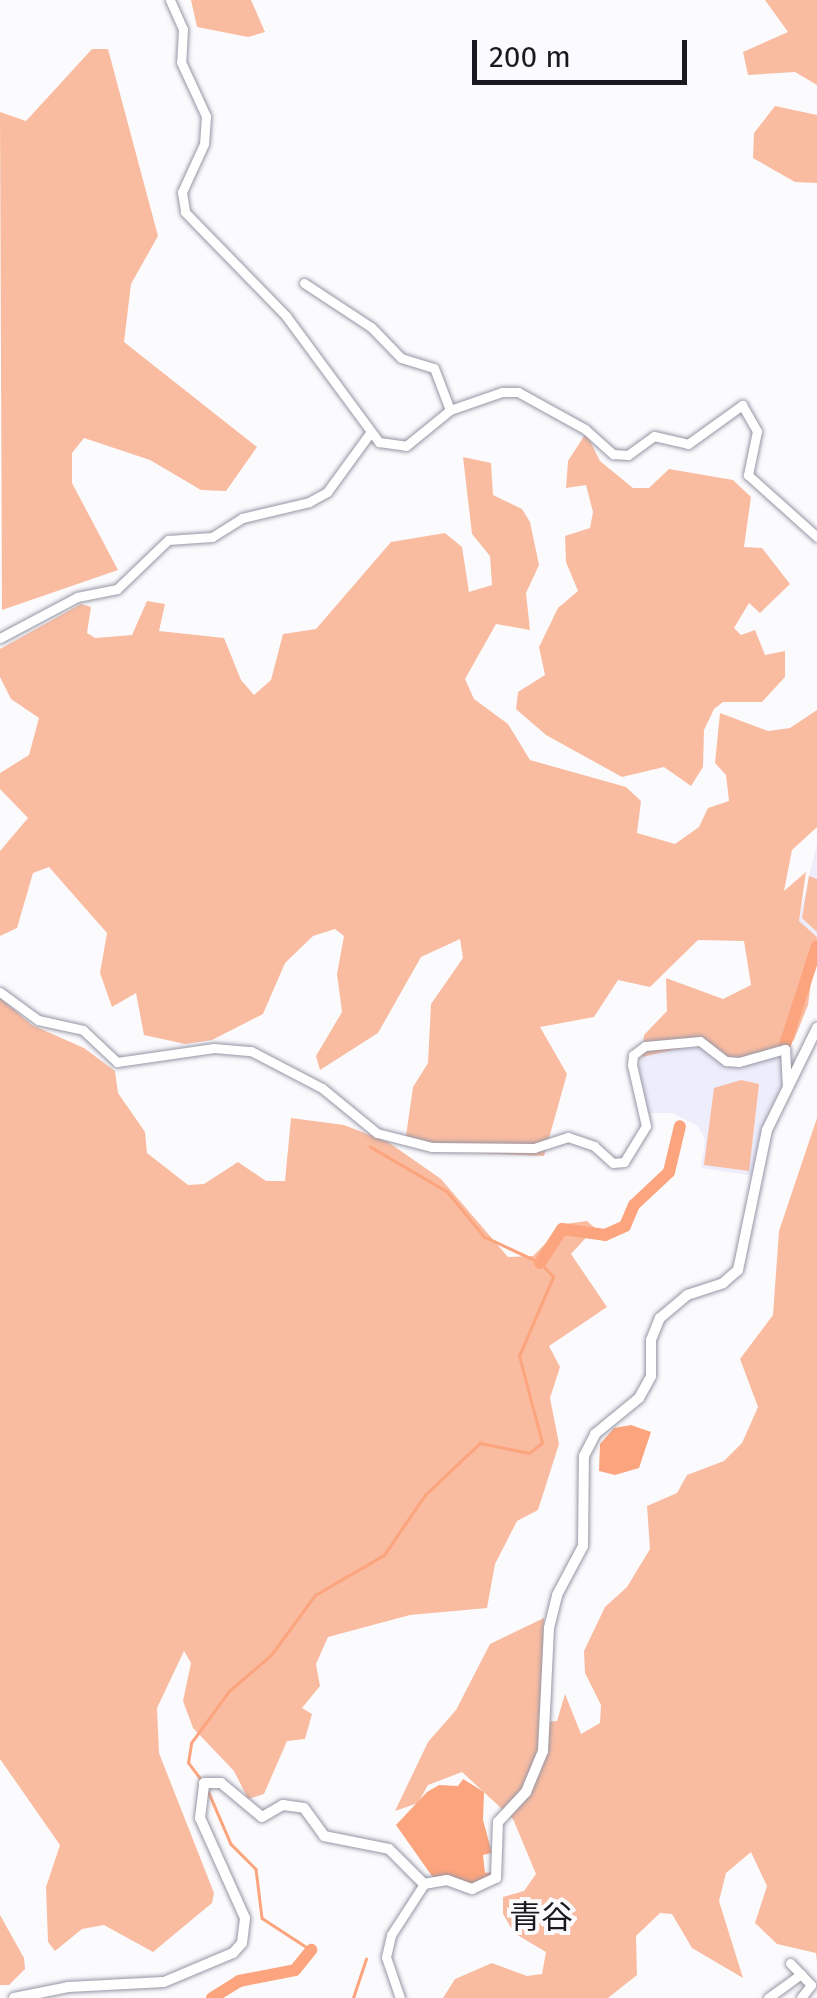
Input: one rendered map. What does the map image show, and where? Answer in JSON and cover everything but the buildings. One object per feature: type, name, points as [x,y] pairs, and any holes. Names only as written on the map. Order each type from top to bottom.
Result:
[{"type":"main road","points":[[14,1998],[68,1987],[164,1982],[233,1953],[242,1943],[245,1918],[200,1818],[204,1783],[221,1783],[262,1817],[283,1805],[304,1808],[324,1836],[390,1849],[424,1884],[447,1880],[472,1889],[496,1878],[498,1822],[526,1792],[543,1751],[549,1628],[557,1595],[583,1546],[584,1456],[595,1434],[639,1398],[651,1376],[650,1340],[660,1318],[687,1295],[723,1283],[738,1270],[764,1143],[817,1028]]},
{"type":"street","points":[[170,0],[183,29],[181,62],[206,116],[204,144],[182,192],[184,212],[286,316],[379,442],[406,446],[450,410],[486,395],[518,392],[586,428],[613,454],[628,455],[654,436],[688,444],[742,405],[757,431],[748,475],[817,537]]},
{"type":"street","points":[[304,283],[371,327],[394,353],[434,368],[450,410]]},
{"type":"street","points":[[0,638],[77,597],[117,589],[168,540],[212,537],[242,518],[309,502],[327,492],[370,433]]},
{"type":"street","points":[[0,992],[38,1020],[83,1030],[118,1062],[214,1048],[252,1050],[322,1088],[377,1133],[432,1147],[534,1148],[568,1137],[594,1146],[613,1164],[624,1162],[646,1126],[632,1055],[676,1041],[706,1043],[719,1058],[739,1062],[785,1049],[788,1094]]},
{"type":"street","points":[[400,1998],[386,1956],[396,1926],[424,1884]]},
{"type":"street","points":[[790,1963],[811,1984],[802,1998]]},
{"type":"street","points":[[768,1998],[801,1974]]},
{"type":"shaded area","points":[[191,0],[251,0],[265,32],[248,37],[197,27]]},
{"type":"shaded area","points":[[765,0],[817,0],[817,85],[795,72],[748,75],[743,52],[788,32]]},
{"type":"shaded area","points":[[92,49],[108,49],[158,236],[131,284],[124,342],[257,447],[226,491],[201,490],[150,460],[84,438],[72,453],[72,483],[118,570],[2,610],[0,112],[26,121]]},
{"type":"shaded area","points":[[775,106],[817,115],[817,183],[795,182],[753,158],[754,133]]},
{"type":"shaded area","points":[[586,433],[600,461],[633,488],[649,488],[669,469],[733,480],[751,497],[744,547],[762,548],[790,584],[760,613],[749,603],[734,628],[741,635],[755,630],[765,655],[785,651],[785,677],[762,702],[723,702],[714,709],[704,730],[703,767],[691,786],[664,767],[622,777],[546,735],[516,709],[518,692],[545,675],[539,647],[558,608],[578,591],[566,562],[565,536],[590,528],[593,512],[586,485],[566,488],[568,461]]},
{"type":"shaded area","points":[[463,457],[491,463],[493,495],[522,509],[530,522],[539,565],[526,593],[530,630],[496,624],[465,679],[474,699],[508,724],[530,760],[626,787],[641,801],[637,833],[675,844],[699,827],[708,808],[729,801],[726,775],[715,763],[720,713],[768,731],[790,728],[817,710],[817,827],[792,850],[784,891],[806,872],[799,921],[817,937],[808,1005],[794,1040],[781,1054],[727,1066],[709,1049],[690,1046],[642,1057],[644,1035],[667,1011],[666,978],[723,999],[751,985],[744,941],[698,940],[650,987],[618,980],[594,1017],[540,1027],[567,1074],[544,1156],[451,1152],[406,1136],[413,1087],[428,1063],[431,1004],[463,958],[460,939],[421,957],[378,1033],[320,1070],[316,1056],[342,1012],[337,974],[344,936],[335,929],[313,936],[285,963],[263,1014],[212,1040],[185,1044],[144,1035],[136,993],[112,1007],[100,973],[107,933],[49,867],[33,873],[17,928],[0,936],[0,851],[28,818],[0,789],[0,773],[29,755],[39,718],[11,699],[0,677],[0,649],[81,604],[91,607],[87,633],[95,638],[132,635],[147,601],[165,604],[159,631],[224,638],[241,680],[254,695],[271,680],[283,634],[316,629],[391,542],[445,533],[462,547],[469,592],[492,585],[490,556],[472,534]]},
{"type":"shaded area","points":[[817,844],[817,937],[798,921]]},
{"type":"shaded area","points":[[809,876],[817,879],[817,932],[802,918]]},
{"type":"shaded area","points":[[0,998],[32,1025],[84,1048],[115,1071],[118,1093],[145,1132],[147,1153],[188,1185],[204,1184],[238,1162],[266,1181],[285,1181],[291,1118],[344,1125],[388,1142],[441,1179],[508,1257],[533,1256],[565,1224],[587,1221],[595,1228],[571,1254],[607,1307],[549,1346],[560,1367],[550,1398],[559,1444],[538,1510],[517,1521],[495,1564],[487,1608],[410,1615],[328,1637],[316,1664],[320,1686],[302,1708],[312,1714],[305,1739],[287,1741],[264,1794],[248,1799],[234,1771],[193,1728],[183,1701],[191,1663],[184,1651],[157,1708],[159,1753],[214,1893],[212,1903],[153,1952],[104,1925],[82,1929],[55,1951],[48,1942],[46,1887],[60,1845],[0,1759]]},
{"type":"shaded area","points":[[690,1046],[781,1054],[787,1069],[782,1096],[761,1130],[755,1176],[701,1168],[705,1140],[698,1126],[672,1113],[649,1113],[637,1078],[642,1057]]},
{"type":"shaded area","points":[[741,1080],[759,1084],[749,1171],[704,1165],[714,1088]]},
{"type":"shaded area","points":[[817,1118],[817,1963],[816,1953],[777,1944],[755,1923],[767,1886],[751,1852],[726,1873],[719,1901],[743,1978],[692,1948],[672,1914],[660,1913],[636,1936],[637,1975],[608,1998],[443,1998],[455,1979],[492,1963],[527,1976],[542,1974],[546,1952],[514,1933],[503,1914],[503,1897],[524,1891],[536,1874],[513,1819],[462,1772],[428,1785],[418,1803],[395,1811],[428,1742],[456,1710],[490,1644],[544,1618],[540,1723],[557,1721],[565,1694],[581,1734],[600,1723],[601,1705],[585,1673],[584,1651],[605,1607],[627,1587],[650,1549],[647,1506],[677,1493],[687,1475],[724,1461],[742,1443],[758,1407],[740,1359],[773,1315],[779,1231]]},
{"type":"shaded area","points":[[631,1425],[651,1432],[639,1468],[615,1475],[599,1471],[600,1444],[614,1428]]},
{"type":"shaded area","points":[[463,1779],[484,1792],[483,1820],[492,1853],[483,1855],[485,1873],[495,1872],[473,1886],[434,1879],[396,1825],[427,1792],[439,1785],[458,1786]]},
{"type":"shaded area","points":[[0,1915],[24,1958],[25,1969],[9,1985],[0,1985]]},
{"type":"waterway","points":[[785,1045],[817,946]]},
{"type":"waterway","points":[[540,1263],[562,1229],[605,1235],[625,1226],[634,1205],[669,1172],[680,1126]]},
{"type":"waterway","points":[[201,1780],[188,1763],[191,1743],[229,1691],[271,1655],[315,1595],[384,1555],[425,1495],[480,1443],[529,1453],[542,1443],[519,1356],[553,1277],[540,1263],[484,1237],[447,1192],[370,1147]]},
{"type":"waterway","points":[[206,1786],[231,1844],[256,1869],[262,1918],[311,1950]]},
{"type":"waterway","points":[[212,1998],[239,1981],[295,1970],[311,1950]]},
{"type":"waterway","points":[[353,1998],[366,1959]]},
{"type":"district","name":"青谷","points":[[541,1917]]}]
